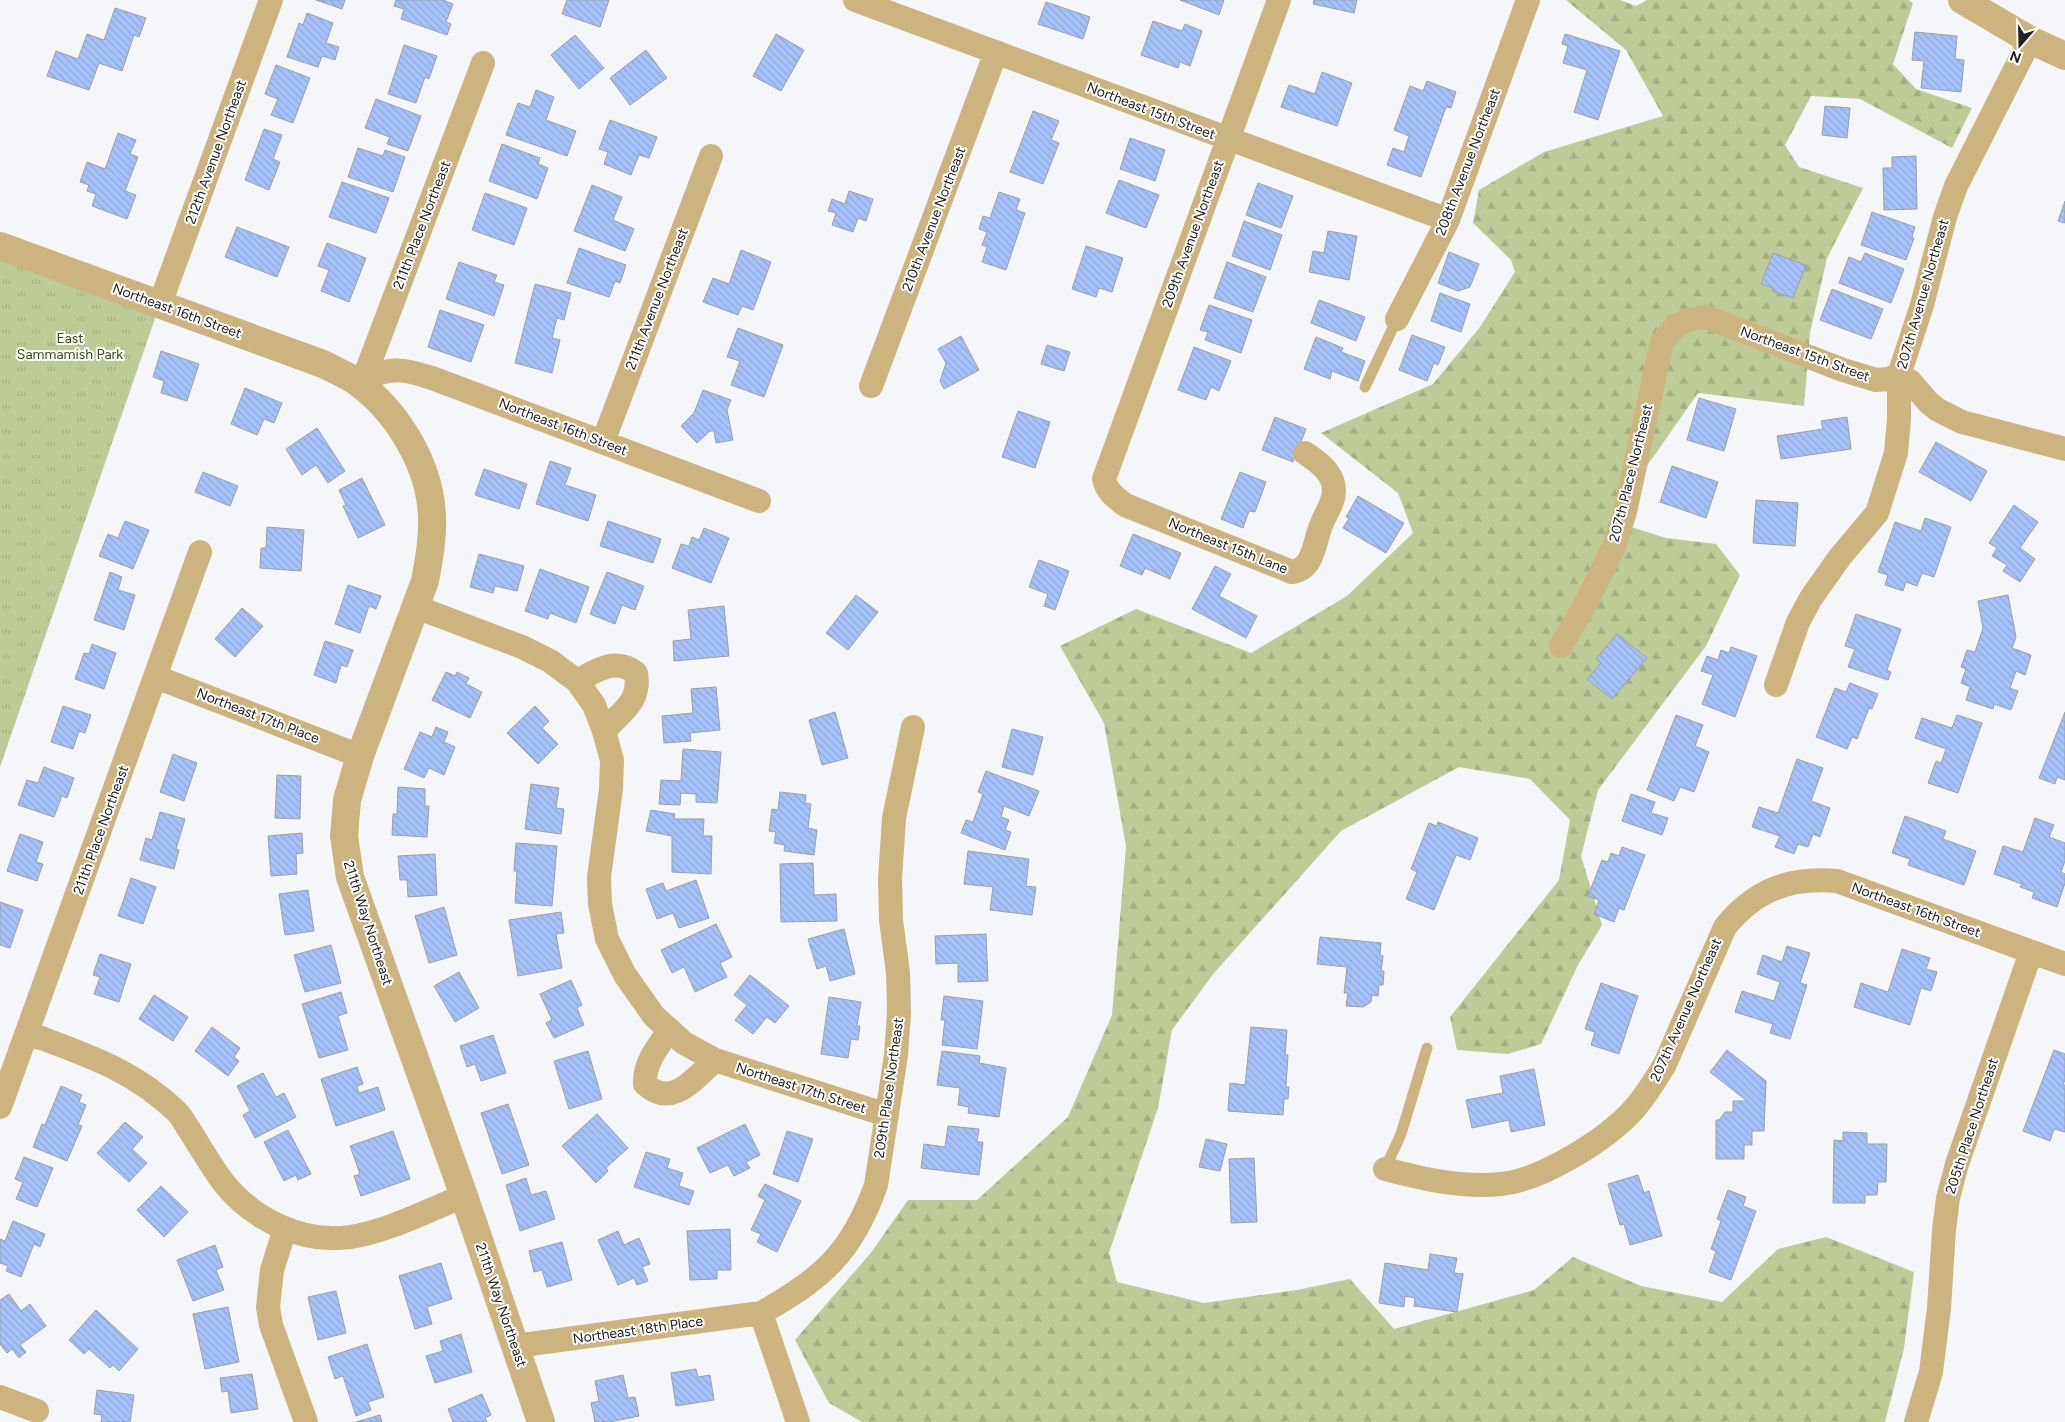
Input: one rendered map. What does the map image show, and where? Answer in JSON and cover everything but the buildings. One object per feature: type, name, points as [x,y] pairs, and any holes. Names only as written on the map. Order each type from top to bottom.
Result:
[{"type":"street","name":"212th Avenue Northeast","points":[[160,304],[271,0]]},
{"type":"street","name":"Northeast 15th Street","points":[[855,0],[1228,140],[1448,220]]},
{"type":"street","name":"209th Avenue Northeast","points":[[1107,468],[1278,0]]},
{"type":"street","name":"208th Avenue Northeast","points":[[1397,319],[1448,220],[1528,0]]},
{"type":"street","points":[[1962,0],[2030,40],[2065,56]]},
{"type":"street","name":"207th Avenue Northeast","points":[[1776,685],[1798,622],[1811,598],[1840,557],[1877,513],[1896,453],[1899,419],[1899,375],[1922,305],[1945,217],[1956,186],[2030,40]]},
{"type":"street","name":"210th Avenue Northeast","points":[[871,386],[996,52]]},
{"type":"street","name":"211th Place Northeast","points":[[359,381],[483,64]]},
{"type":"street","name":"211th Avenue Northeast","points":[[603,442],[711,156]]},
{"type":"street","name":"Northeast 16th Street","points":[[0,246],[323,364],[359,381],[393,369],[405,369],[760,501]]},
{"type":"street","name":"Northeast 15th Street","points":[[1706,317],[1843,370],[1876,380],[1889,379],[1899,375]]},
{"type":"street","name":"207th Place Northeast","points":[[1561,646],[1587,601],[1614,546],[1625,512],[1662,342],[1675,325],[1691,318],[1706,317]]},
{"type":"street","points":[[1899,375],[1910,381],[1929,403],[1938,410],[1962,422],[2065,449]]},
{"type":"street","name":"211th Way Northeast","points":[[359,381],[397,423],[411,446],[425,477],[432,515],[431,550],[425,581],[360,756],[347,800],[344,816],[344,836],[350,877],[464,1196],[541,1422]]},
{"type":"street","name":"Northeast 15th Lane","points":[[1107,468],[1104,479],[1106,487],[1125,505],[1292,572],[1300,571],[1310,558],[1316,546],[1321,524],[1330,505],[1334,490],[1329,474],[1321,463],[1305,453]]},
{"type":"street","name":"211th Place Northeast","points":[[0,1107],[200,552]]},
{"type":"street","name":"Northeast 17th Street","points":[[416,607],[522,647],[550,661],[577,681],[594,705],[612,760],[611,789],[599,877],[600,904],[607,939],[625,975],[654,1016],[684,1042],[715,1060],[887,1115]]},
{"type":"street","points":[[577,681],[593,672],[618,664],[628,667],[636,673],[638,685],[634,698],[628,708],[604,731]]},
{"type":"street","name":"Northeast 17th Place","points":[[156,677],[360,756]]},
{"type":"street","name":"209th Place Northeast","points":[[761,1314],[794,1295],[818,1277],[841,1252],[855,1232],[876,1185],[896,1055],[899,1012],[898,972],[890,920],[890,878],[894,818],[913,727]]},
{"type":"street","name":"Northeast 16th Street","points":[[1764,892],[1788,884],[1814,879],[1837,881],[2065,964]]},
{"type":"street","name":"207th Avenue Northeast","points":[[1385,1169],[1426,1180],[1465,1185],[1503,1184],[1536,1174],[1574,1155],[1610,1131],[1634,1109],[1653,1085],[1665,1064],[1725,926],[1739,909],[1764,892]]},
{"type":"street","name":"205th Place Northeast","points":[[1916,1422],[1931,1372],[1936,1338],[1943,1236],[1948,1198],[1957,1164],[2031,952]]},
{"type":"street","points":[[670,1030],[654,1053],[644,1073],[644,1084],[652,1091],[664,1094],[676,1093],[715,1060]]},
{"type":"street","points":[[28,1033],[111,1065],[147,1086],[179,1114],[222,1181],[240,1201],[260,1216],[285,1229],[322,1238],[348,1238],[370,1233],[464,1196]]},
{"type":"street","points":[[285,1229],[272,1270],[268,1306],[271,1325],[306,1422]]},
{"type":"street","points":[[761,1314],[798,1422]]},
{"type":"street","name":"Northeast 18th Place","points":[[515,1346],[761,1314]]},
{"type":"street","points":[[0,1397],[37,1411]]},
{"type":"lane","points":[[1364,388],[1397,319]]},
{"type":"lane","points":[[1385,1169],[1401,1134],[1427,1048]]},
{"type":"green space","points":[[1566,0],[1620,0],[1636,6],[1647,0],[1908,0],[1913,3],[1893,64],[1916,89],[1972,108],[1952,148],[1860,99],[1811,96],[1785,145],[1799,167],[1863,188],[1827,258],[1810,333],[1804,406],[1698,393],[1609,520],[1666,538],[1716,544],[1740,575],[1706,646],[1598,790],[1581,856],[1602,925],[1578,965],[1541,1044],[1508,1054],[1457,1050],[1450,1017],[1559,880],[1570,820],[1530,779],[1459,767],[1341,831],[1214,973],[1172,1030],[1158,1108],[1109,1253],[1117,1282],[1204,1303],[1297,1290],[1350,1279],[1394,1329],[1534,1290],[1573,1257],[1641,1286],[1722,1302],[1778,1249],[1826,1237],[1914,1272],[1904,1348],[1885,1422],[862,1422],[829,1403],[795,1340],[870,1254],[908,1200],[977,1200],[1068,1117],[1112,1015],[1126,846],[1104,723],[1060,646],[1136,609],[1251,653],[1347,596],[1413,533],[1398,493],[1321,433],[1433,384],[1480,327],[1515,272],[1511,260],[1473,223],[1479,190],[1544,152],[1663,116],[1626,50]]},
{"type":"green space","name":"East Sammamish Park","points":[[0,246],[160,304],[0,767]]}]
